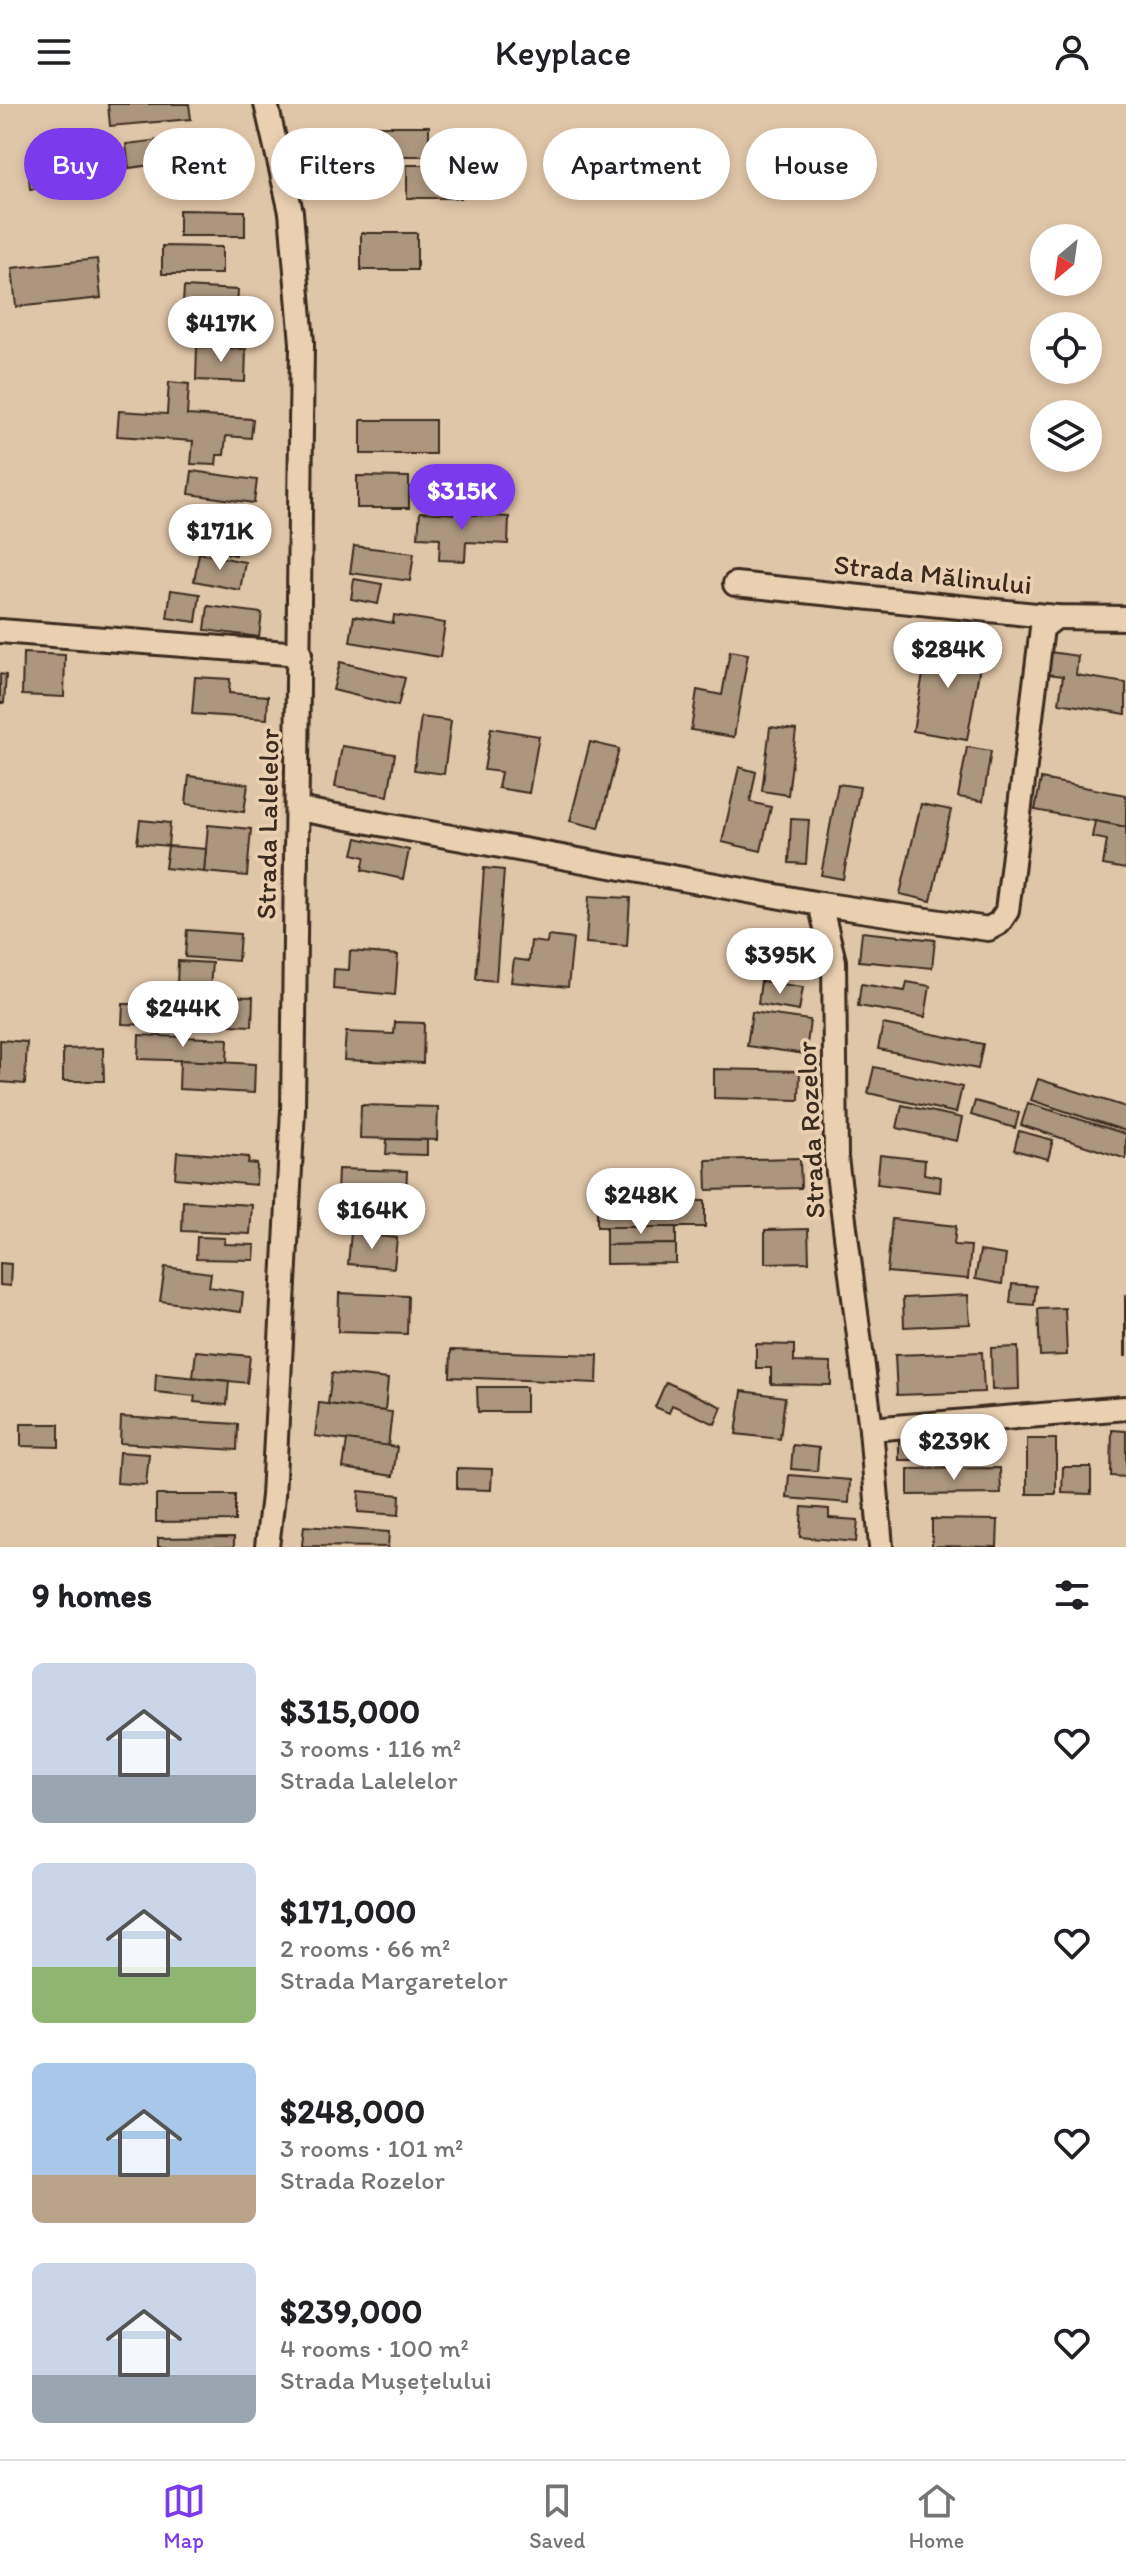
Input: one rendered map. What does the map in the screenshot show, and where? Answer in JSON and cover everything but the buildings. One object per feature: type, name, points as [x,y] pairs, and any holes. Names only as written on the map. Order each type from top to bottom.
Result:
[{"type":"street","name":"Strada Lalelelor","points":[[266,104],[291,212],[299,273],[302,448],[293,1109],[273,1496],[267,1547]]},
{"type":"street","name":"Strada Mălinului","points":[[735,584],[1056,617],[1126,618]]},
{"type":"street","points":[[298,809],[820,904],[988,929],[999,923],[1007,911],[1042,628],[1056,617]]},
{"type":"street","points":[[0,631],[300,654]]},
{"type":"street","name":"Strada Rozelor","points":[[820,904],[834,961],[836,1158],[871,1429],[881,1547]]},
{"type":"street","points":[[871,1429],[1126,1408]]}]
